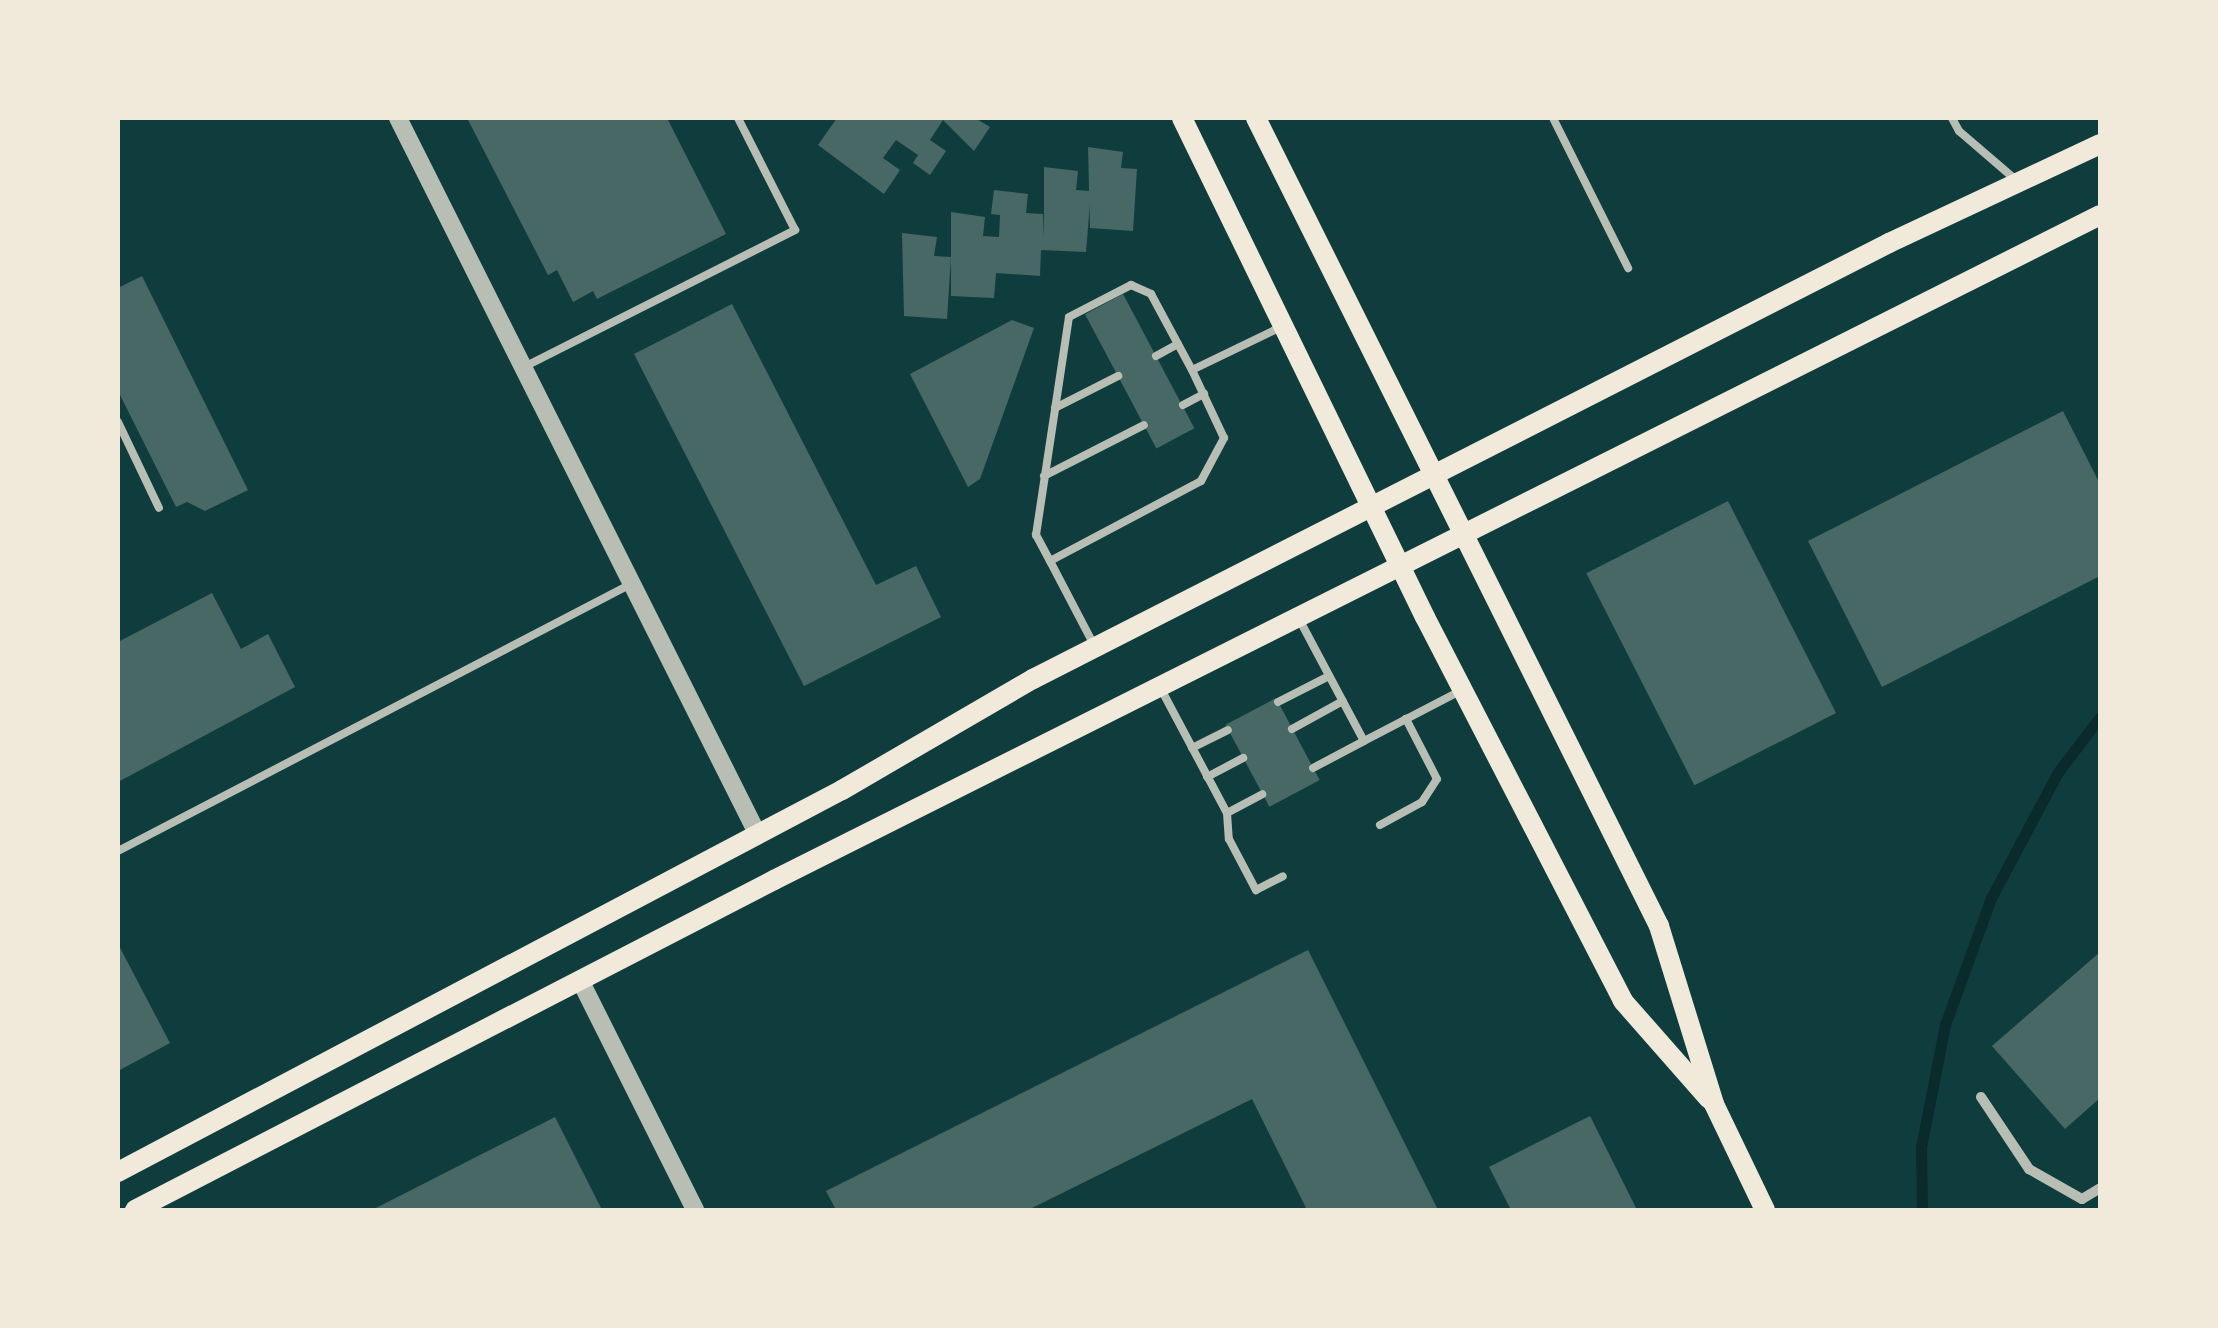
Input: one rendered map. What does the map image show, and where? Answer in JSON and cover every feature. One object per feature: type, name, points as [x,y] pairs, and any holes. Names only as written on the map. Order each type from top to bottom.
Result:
[{"type":"main road","points":[[1182,118],[1462,690],[1623,1001],[1714,1104]]},
{"type":"main road","points":[[1256,118],[1659,926],[1714,1104],[1765,1210]]},
{"type":"main road","points":[[118,1172],[758,835],[1095,647],[1372,504],[2100,144]]},
{"type":"main road","points":[[135,1210],[580,980],[2100,215]]},
{"type":"street","points":[[398,118],[758,835]]},
{"type":"street","points":[[580,980],[695,1210]]},
{"type":"street","points":[[1981,1097],[2030,1169],[2082,1199],[2100,1188]]},
{"type":"lane","points":[[524,367],[795,230],[738,118]]},
{"type":"lane","points":[[1553,118],[1628,268]]},
{"type":"lane","points":[[1952,118],[1959,131],[2019,182]]},
{"type":"lane","points":[[1050,561],[1200,481],[1224,438],[1151,294],[1131,285],[1069,316],[1036,535],[1095,647]]},
{"type":"lane","points":[[1192,370],[1284,325]]},
{"type":"lane","points":[[1156,356],[1178,344]]},
{"type":"lane","points":[[1055,408],[1118,376]]},
{"type":"lane","points":[[1183,405],[1204,394]]},
{"type":"lane","points":[[118,422],[160,508]]},
{"type":"lane","points":[[1044,476],[1144,425]]},
{"type":"lane","points":[[118,851],[632,583]]},
{"type":"lane","points":[[1298,618],[1364,741]]},
{"type":"lane","points":[[1278,702],[1329,676]]},
{"type":"lane","points":[[1162,689],[1227,813],[1229,839],[1256,890],[1283,876]]},
{"type":"lane","points":[[1313,768],[1462,690]]},
{"type":"lane","points":[[1292,730],[1343,702]]},
{"type":"lane","points":[[1380,825],[1422,802],[1436,778],[1406,720]]},
{"type":"lane","points":[[1192,748],[1228,730]]},
{"type":"lane","points":[[1207,776],[1243,758]]},
{"type":"lane","points":[[1227,813],[1262,794]]},
{"type":"building","points":[[467,118],[667,118],[726,234],[597,299],[593,291],[573,302],[557,270],[548,275]]},
{"type":"building","points":[[837,118],[975,118],[990,127],[974,151],[943,120],[930,140],[946,151],[930,175],[913,163],[918,155],[896,140],[883,158],[900,170],[884,194],[818,145]]},
{"type":"building","points":[[1088,147],[1123,152],[1121,168],[1137,169],[1133,231],[1090,228]]},
{"type":"building","points":[[1044,167],[1078,171],[1076,190],[1091,191],[1086,252],[1041,250],[1040,276],[996,273],[994,298],[951,296],[951,212],[985,217],[983,236],[999,237],[1000,215],[991,214],[994,190],[1028,194],[1026,213],[1043,214],[1044,238]]},
{"type":"building","points":[[902,233],[937,237],[934,256],[951,257],[947,319],[904,316]]},
{"type":"building","points":[[142,276],[248,490],[205,511],[187,502],[176,507],[118,391],[118,288]]},
{"type":"building","points":[[1123,294],[1194,428],[1156,448],[1085,314]]},
{"type":"building","points":[[732,304],[876,585],[916,566],[941,617],[804,686],[634,354]]},
{"type":"building","points":[[1012,320],[1034,328],[980,479],[968,487],[910,374]]},
{"type":"building","points":[[2063,411],[2100,484],[2100,576],[1882,687],[1808,541]]},
{"type":"building","points":[[1728,501],[1836,713],[1694,785],[1586,573]]},
{"type":"building","points":[[212,593],[241,649],[268,634],[295,687],[118,782],[118,642]]},
{"type":"building","points":[[1276,698],[1320,780],[1269,807],[1226,725]]},
{"type":"building","points":[[118,944],[170,1043],[118,1071]]},
{"type":"building","points":[[1308,950],[1438,1210],[1307,1210],[1252,1099],[1028,1210],[836,1210],[826,1191]]},
{"type":"building","points":[[2100,952],[2100,1098],[2065,1129],[1992,1046]]},
{"type":"building","points":[[1590,1116],[1637,1210],[1511,1210],[1489,1167]]},
{"type":"building","points":[[555,1117],[602,1210],[372,1210]]},
{"type":"waterway","points":[[1922,1210],[1921,1147],[1945,1025],[1991,898],[2058,772],[2100,717]]}]
